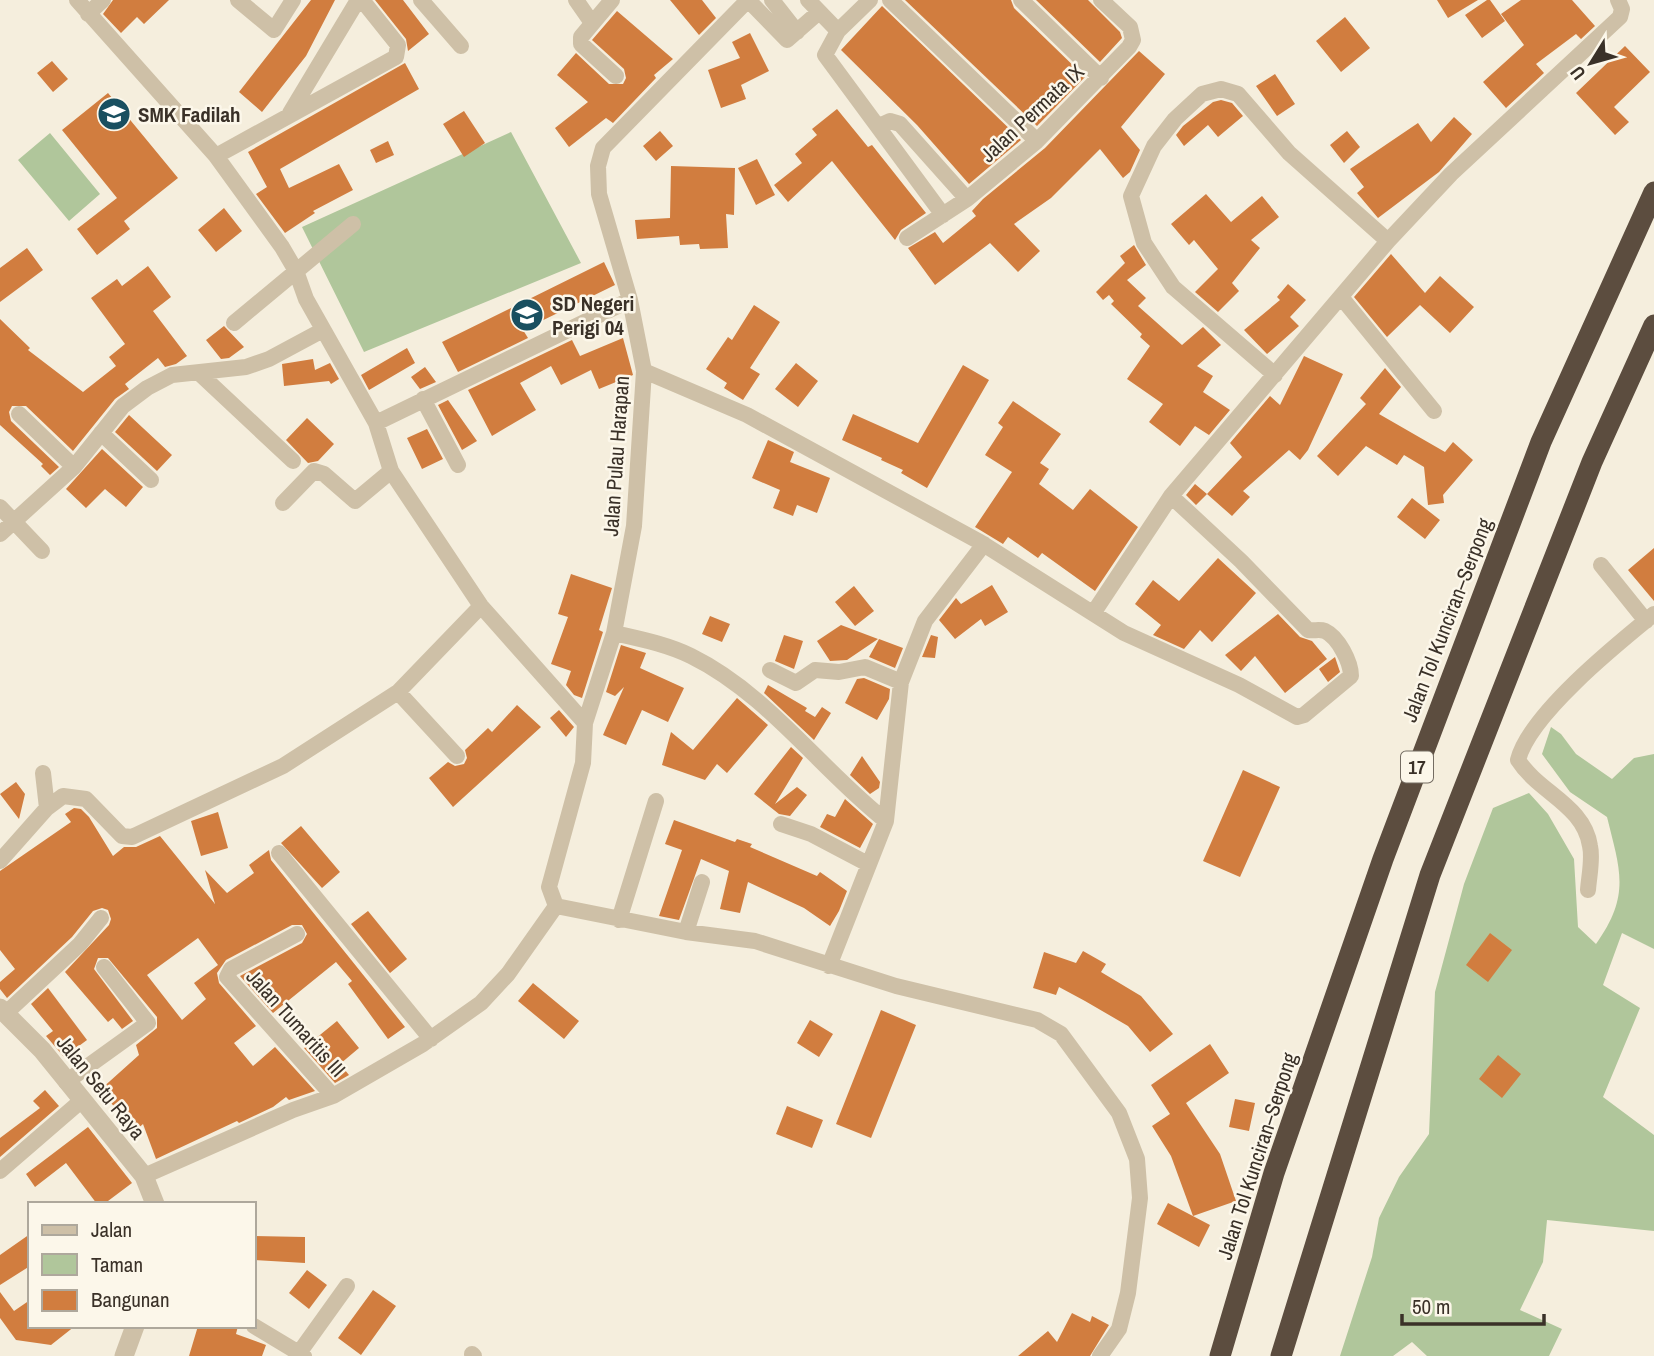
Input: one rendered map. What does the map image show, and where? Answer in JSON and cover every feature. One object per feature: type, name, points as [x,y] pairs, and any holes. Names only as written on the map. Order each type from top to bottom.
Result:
[{"type":"highway","name":"Jalan Tol Kunciran–Serpong","points":[[1220,1356],[1274,1173],[1382,859],[1541,442],[1654,192]]},
{"type":"highway","name":"17","points":[[1281,1356],[1430,875],[1592,462],[1654,325]]},
{"type":"street","points":[[77,0],[216,156],[282,247],[296,271],[306,299],[376,423],[391,471],[481,606],[585,723]]},
{"type":"street","points":[[88,14],[103,0]]},
{"type":"street","points":[[239,0],[274,30],[293,0]]},
{"type":"street","points":[[216,156],[290,113],[377,68],[398,53],[395,41],[360,0],[290,113]]},
{"type":"street","points":[[421,0],[461,46]]},
{"type":"street","points":[[576,0],[592,23]]},
{"type":"street","points":[[612,0],[581,37],[582,44],[616,76]]},
{"type":"street","points":[[748,0],[792,36]]},
{"type":"street","name":"Jalan Pulau Harapan","points":[[556,906],[549,887],[583,763],[585,723],[614,633],[634,526],[644,371],[630,300],[599,194],[598,166],[603,148],[748,0]]},
{"type":"street","points":[[772,0],[792,36]]},
{"type":"street","points":[[870,0],[838,32],[825,51],[827,61],[879,126],[943,215]]},
{"type":"street","points":[[890,0],[1037,141]]},
{"type":"street","points":[[1021,0],[1101,78]]},
{"type":"street","name":"Jalan Permata IX","points":[[907,238],[967,200],[1037,141],[1101,78],[1133,40],[1130,27],[1101,0]]},
{"type":"street","points":[[1094,612],[1171,496],[1388,241],[1451,174],[1620,17],[1622,9],[1618,0]]},
{"type":"street","points":[[792,36],[814,6],[838,32]]},
{"type":"street","points":[[1275,375],[1173,288],[1144,243],[1132,197],[1154,146],[1175,119],[1202,94],[1221,89],[1238,94],[1289,153],[1388,241]]},
{"type":"street","points":[[879,126],[890,121],[900,124],[967,200]]},
{"type":"street","points":[[234,323],[353,224]]},
{"type":"street","points":[[1341,297],[1434,411]]},
{"type":"street","points":[[376,423],[630,300]]},
{"type":"street","points":[[0,534],[74,467],[123,406],[147,388],[172,375],[257,363],[323,330]]},
{"type":"street","points":[[644,371],[747,415],[984,544],[1124,633],[1239,685],[1297,717],[1351,676],[1346,657],[1328,633],[1322,629],[1308,630],[1241,561],[1171,496]]},
{"type":"street","points":[[199,373],[293,461]]},
{"type":"street","points":[[423,399],[458,465]]},
{"type":"street","points":[[19,414],[74,467]]},
{"type":"street","points":[[101,433],[151,480]]},
{"type":"street","points":[[283,503],[314,471],[324,474],[355,501],[391,471]]},
{"type":"street","points":[[0,507],[42,551]]},
{"type":"street","points":[[829,966],[886,821],[901,682],[925,621],[984,544]]},
{"type":"street","points":[[1588,890],[1591,848],[1587,831],[1579,816],[1542,787],[1518,760],[1530,734],[1551,708],[1650,617],[1601,565]]},
{"type":"street","points":[[0,861],[47,808],[63,796],[86,799],[122,836],[132,837],[283,766],[398,692],[481,606]]},
{"type":"street","points":[[614,633],[664,645],[719,672],[793,733],[849,792],[886,821]]},
{"type":"street","points":[[770,670],[796,683],[815,670],[839,672],[865,667],[901,682]]},
{"type":"street","points":[[398,692],[457,755]]},
{"type":"street","points":[[43,773],[47,808]]},
{"type":"street","points":[[619,920],[656,802]]},
{"type":"street","points":[[781,824],[811,834],[868,864]]},
{"type":"street","points":[[279,853],[431,1039]]},
{"type":"street","points":[[686,932],[702,882]]},
{"type":"street","points":[[144,1176],[293,1110],[333,1096],[431,1039],[481,1003],[508,974],[556,906],[686,932],[755,941],[896,986],[1037,1020],[1061,1034],[1119,1113],[1138,1159],[1140,1198],[1128,1293],[1119,1329],[1100,1356]]},
{"type":"street","points":[[3,1010],[80,944],[100,918]]},
{"type":"street","name":"Jalan Tumaritis III","points":[[297,934],[231,969],[227,977],[333,1096]]},
{"type":"street","points":[[66,1082],[148,1023],[104,967]]},
{"type":"street","name":"Jalan Setu Raya","points":[[3,1010],[42,1050],[144,1176],[154,1202]]},
{"type":"street","points":[[0,1171],[81,1101]]},
{"type":"street","points":[[256,1327],[301,1354],[347,1286]]},
{"type":"street","points":[[124,1356],[134,1328]]},
{"type":"green space","points":[[511,132],[581,263],[364,352],[302,227]]},
{"type":"green space","points":[[50,133],[100,194],[69,221],[18,160]]},
{"type":"green space","points":[[1551,727],[1561,734],[1576,754],[1612,779],[1634,758],[1654,754],[1654,949],[1622,933],[1603,985],[1640,1008],[1603,1097],[1654,1135],[1654,1231],[1547,1220],[1543,1262],[1520,1310],[1562,1329],[1549,1356],[1427,1356],[1412,1342],[1393,1356],[1340,1356],[1372,1257],[1379,1218],[1399,1177],[1429,1134],[1435,992],[1464,884],[1493,808],[1529,793],[1548,814],[1574,859],[1578,927],[1596,944],[1614,911],[1620,882],[1607,817],[1570,792],[1542,754]]},
{"type":"building","points":[[113,0],[169,0],[144,24],[137,17],[121,33],[103,14]]},
{"type":"building","points":[[311,0],[335,0],[306,56],[262,112],[239,92]]},
{"type":"building","points":[[375,0],[403,0],[429,34],[408,51],[406,39]]},
{"type":"building","points":[[670,0],[702,0],[716,18],[699,35]]},
{"type":"building","points":[[905,0],[1011,0],[1014,8],[1085,77],[1037,126]]},
{"type":"building","points":[[1036,0],[1088,0],[1120,32],[1122,38],[1100,62]]},
{"type":"building","points":[[1437,0],[1478,0],[1448,18]]},
{"type":"building","points":[[1490,0],[1505,21],[1482,38],[1465,15]]},
{"type":"building","points":[[1521,0],[1572,0],[1595,26],[1581,39],[1576,34],[1536,64],[1544,73],[1506,108],[1483,82],[1524,45],[1501,14]]},
{"type":"building","points":[[882,6],[1021,140],[969,184],[917,125],[841,50]]},
{"type":"building","points":[[617,11],[673,59],[654,75],[656,78],[613,123],[606,118],[569,147],[555,128],[588,102],[557,75],[576,53],[609,84],[623,84],[626,78],[624,69],[592,40]]},
{"type":"building","points":[[1345,17],[1370,48],[1341,72],[1316,41]]},
{"type":"building","points":[[750,33],[769,71],[741,85],[746,99],[721,108],[708,70],[740,58],[732,42]]},
{"type":"building","points":[[1625,46],[1650,72],[1614,107],[1629,122],[1615,135],[1576,93]]},
{"type":"building","points":[[1139,51],[1165,74],[1121,127],[1140,150],[1130,172],[1123,178],[1100,149],[1051,198],[1014,224],[1040,251],[1018,272],[990,243],[935,285],[908,248],[935,232],[943,243],[976,216],[972,211],[983,199],[1045,148]]},
{"type":"building","points":[[52,61],[68,79],[53,92],[37,73]]},
{"type":"building","points":[[405,63],[419,89],[280,169],[289,188],[339,164],[353,190],[313,211],[315,213],[285,233],[256,194],[267,187],[248,152]]},
{"type":"building","points":[[1275,74],[1295,104],[1277,116],[1256,86]]},
{"type":"building","points":[[108,93],[178,178],[124,221],[130,229],[97,255],[77,229],[117,198],[62,130]]},
{"type":"building","points":[[1221,100],[1232,103],[1243,116],[1218,137],[1208,125],[1184,146],[1176,135],[1183,126],[1213,102]]},
{"type":"building","points":[[837,109],[868,147],[872,145],[926,213],[901,230],[895,240],[832,161],[788,202],[774,185],[802,163],[795,154],[817,135],[812,129]]},
{"type":"building","points":[[464,111],[485,143],[464,157],[443,124]]},
{"type":"building","points":[[1454,117],[1472,134],[1439,172],[1378,218],[1357,193],[1364,187],[1350,169],[1418,123],[1431,142]]},
{"type":"building","points":[[660,131],[673,146],[656,161],[643,146]]},
{"type":"building","points":[[1347,131],[1360,147],[1344,163],[1330,145]]},
{"type":"building","points":[[388,141],[394,155],[376,163],[370,150]]},
{"type":"building","points":[[757,159],[775,195],[756,205],[738,168]]},
{"type":"building","points":[[671,166],[735,168],[734,215],[726,214],[728,248],[700,249],[699,244],[680,245],[679,236],[637,239],[635,220],[670,218]]},
{"type":"building","points":[[1206,194],[1231,222],[1262,196],[1279,217],[1251,240],[1260,248],[1232,283],[1239,291],[1218,312],[1195,292],[1218,269],[1194,240],[1189,245],[1171,224]]},
{"type":"building","points":[[224,208],[242,231],[216,252],[198,230]]},
{"type":"building","points":[[1134,245],[1146,265],[1127,280],[1146,298],[1138,306],[1182,345],[1203,327],[1221,345],[1197,366],[1213,376],[1203,392],[1230,410],[1209,435],[1195,426],[1180,446],[1149,422],[1163,404],[1127,379],[1150,346],[1140,337],[1142,334],[1111,304],[1114,301],[1109,295],[1103,300],[1096,292],[1125,263],[1120,256]]},
{"type":"building","points":[[27,248],[43,270],[0,302],[0,268]]},
{"type":"building","points":[[1391,254],[1425,293],[1440,276],[1474,307],[1450,333],[1420,305],[1387,337],[1354,297]]},
{"type":"building","name":"SD Negeri Perigi 04","points":[[604,262],[615,285],[523,330],[528,338],[458,372],[442,342]]},
{"type":"building","points":[[148,266],[171,297],[153,311],[187,356],[176,364],[165,367],[158,358],[125,384],[129,389],[115,399],[73,451],[26,406],[12,406],[9,412],[11,421],[59,467],[50,475],[41,466],[43,464],[0,425],[0,319],[30,348],[28,350],[83,392],[116,366],[109,357],[125,344],[91,298],[117,279],[122,286]]},
{"type":"building","points":[[1288,284],[1306,300],[1290,317],[1299,326],[1267,354],[1244,330],[1280,300],[1277,297]]},
{"type":"building","points":[[754,305],[780,322],[750,368],[760,374],[743,400],[724,388],[727,383],[706,369],[728,337],[732,340]]},
{"type":"building","points":[[224,326],[244,347],[229,358],[221,359],[206,340]]},
{"type":"building","points":[[623,338],[633,375],[599,389],[591,370],[561,385],[551,366],[520,383],[536,410],[492,436],[468,390],[572,340],[580,356]]},
{"type":"building","points":[[407,348],[415,363],[369,390],[361,375]]},
{"type":"building","points":[[1304,356],[1343,374],[1308,450],[1300,460],[1289,450],[1243,491],[1250,497],[1232,516],[1207,494],[1242,457],[1230,443],[1270,396],[1280,405]]},
{"type":"building","points":[[313,359],[315,370],[330,363],[339,379],[331,384],[329,381],[284,386],[282,364]]},
{"type":"building","points":[[796,363],[818,381],[798,407],[775,389]]},
{"type":"building","points":[[963,365],[989,380],[927,488],[901,473],[903,470],[881,460],[882,458],[842,440],[853,414],[918,443]]},
{"type":"building","points":[[425,367],[436,382],[420,389],[411,377]]},
{"type":"building","points":[[1385,368],[1401,387],[1379,414],[1445,452],[1453,442],[1473,460],[1443,495],[1444,503],[1428,505],[1424,467],[1404,455],[1397,465],[1366,446],[1338,476],[1317,456],[1366,404],[1360,398]]},
{"type":"building","points":[[448,400],[477,441],[462,450],[438,405]]},
{"type":"building","points":[[1013,401],[1061,434],[1040,463],[1049,469],[1039,484],[1073,510],[1090,489],[1138,527],[1095,591],[1042,553],[1038,558],[1008,537],[1003,544],[975,527],[1012,472],[985,455],[1003,427],[998,423]]},
{"type":"building","points":[[129,415],[172,455],[157,471],[115,432]]},
{"type":"building","points":[[307,418],[334,444],[318,461],[308,463],[286,440]]},
{"type":"building","points":[[427,429],[443,459],[422,469],[407,438]]},
{"type":"building","points":[[768,440],[794,452],[790,462],[830,478],[817,513],[797,505],[793,516],[773,508],[780,490],[752,478]]},
{"type":"building","points":[[102,449],[143,487],[126,507],[105,489],[86,508],[66,489]]},
{"type":"building","points":[[1195,484],[1207,494],[1196,505],[1186,495]]},
{"type":"building","points":[[1412,498],[1440,520],[1425,539],[1397,517]]},
{"type":"building","points":[[1654,548],[1654,601],[1628,570]]},
{"type":"building","points":[[1218,558],[1256,593],[1212,642],[1200,630],[1184,649],[1153,635],[1161,625],[1135,604],[1153,580],[1179,601]]},
{"type":"building","points":[[571,574],[612,588],[599,630],[603,632],[582,698],[574,695],[566,685],[571,671],[551,664],[568,617],[558,614]]},
{"type":"building","points":[[992,585],[1008,612],[985,626],[981,619],[955,639],[939,620],[956,598],[961,604]]},
{"type":"building","points":[[854,586],[874,611],[855,626],[835,602]]},
{"type":"building","points":[[1278,614],[1300,637],[1312,641],[1327,659],[1285,693],[1255,656],[1241,671],[1225,655]]},
{"type":"building","points":[[710,616],[730,624],[722,642],[702,634]]},
{"type":"building","points":[[841,625],[878,639],[847,660],[830,661],[817,641]]},
{"type":"building","points":[[784,635],[803,641],[794,669],[775,661]]},
{"type":"building","points":[[931,635],[938,637],[935,658],[922,657]]},
{"type":"building","points":[[879,639],[903,648],[895,668],[869,657]]},
{"type":"building","points":[[621,645],[646,653],[640,668],[684,688],[668,722],[642,710],[626,745],[603,735],[624,687],[615,696],[606,692]]},
{"type":"building","points":[[1335,657],[1340,672],[1328,682],[1319,669]]},
{"type":"building","points":[[864,678],[890,689],[889,699],[877,720],[845,703],[857,679]]},
{"type":"building","points":[[768,685],[807,708],[805,711],[815,717],[822,707],[831,713],[814,740],[764,693]]},
{"type":"building","points":[[737,698],[768,725],[727,773],[717,764],[705,780],[662,765],[671,732],[693,750]]},
{"type":"building","points":[[517,705],[541,727],[453,807],[429,778],[448,762],[455,766],[464,764],[467,758],[465,750],[488,728],[492,732]]},
{"type":"building","points":[[559,710],[574,727],[566,737],[550,718]]},
{"type":"building","points":[[791,747],[803,758],[775,804],[797,787],[807,795],[790,816],[779,814],[754,794]]},
{"type":"building","points":[[862,756],[880,782],[879,788],[870,794],[850,775]]},
{"type":"building","points":[[1243,770],[1280,787],[1240,877],[1203,861]]},
{"type":"building","points":[[16,782],[25,794],[19,819],[0,794]]},
{"type":"building","points":[[845,799],[873,824],[860,848],[820,827],[827,814],[835,817]]},
{"type":"building","points":[[74,808],[81,809],[89,817],[113,856],[124,847],[136,847],[160,836],[215,904],[205,870],[227,893],[254,873],[249,865],[269,850],[271,860],[405,1027],[388,1039],[348,984],[352,981],[336,962],[273,1013],[240,976],[302,943],[307,934],[302,925],[292,925],[226,960],[217,973],[219,983],[256,1026],[234,1043],[253,1066],[275,1047],[315,1091],[289,1100],[286,1097],[273,1107],[156,1159],[143,1124],[135,1131],[100,1090],[139,1055],[136,1045],[157,1028],[157,1017],[108,958],[98,958],[94,969],[133,1021],[122,1029],[113,1018],[108,1022],[65,972],[109,925],[111,919],[108,910],[102,908],[93,911],[72,937],[7,998],[0,989],[0,982],[15,969],[0,950],[0,871],[71,822],[65,814]],"holes":[[[198,938],[218,965],[194,983],[206,999],[182,1020],[147,975]]]},
{"type":"building","points":[[218,812],[228,848],[201,856],[191,821]]},
{"type":"building","points":[[674,820],[735,842],[737,839],[752,844],[750,847],[817,876],[820,872],[847,891],[830,926],[804,908],[748,882],[740,913],[720,909],[729,871],[701,859],[679,920],[659,916],[682,850],[665,844]]},
{"type":"building","points":[[301,826],[340,872],[322,888],[281,843]]},
{"type":"building","points":[[368,911],[407,959],[390,973],[351,924]]},
{"type":"building","points":[[1490,933],[1512,950],[1488,982],[1466,965]]},
{"type":"building","points":[[1083,951],[1106,964],[1101,972],[1141,996],[1173,1034],[1150,1052],[1128,1026],[1085,1001],[1059,987],[1056,995],[1033,988],[1044,952],[1076,963]]},
{"type":"building","points":[[533,983],[579,1021],[564,1039],[518,1001]]},
{"type":"building","points":[[48,988],[87,1040],[64,1057],[46,1036],[53,1031],[31,1004]]},
{"type":"building","points":[[881,1010],[916,1025],[871,1138],[836,1124]]},
{"type":"building","points":[[810,1020],[833,1034],[819,1057],[797,1043]]},
{"type":"building","points":[[337,1021],[359,1048],[340,1064],[349,1075],[335,1083],[304,1048]]},
{"type":"building","points":[[1210,1044],[1229,1073],[1186,1103],[1220,1154],[1236,1201],[1193,1216],[1171,1156],[1152,1126],[1170,1114],[1151,1085]]},
{"type":"building","points":[[1498,1055],[1521,1074],[1502,1098],[1479,1079]]},
{"type":"building","points":[[45,1090],[59,1106],[0,1157],[0,1138],[40,1108],[33,1101]]},
{"type":"building","points":[[1235,1099],[1255,1103],[1249,1131],[1229,1127]]},
{"type":"building","points":[[787,1106],[823,1120],[812,1148],[776,1134]]},
{"type":"building","points":[[88,1127],[132,1183],[107,1202],[95,1202],[66,1163],[35,1187],[26,1174]]},
{"type":"building","points":[[1168,1203],[1210,1225],[1199,1247],[1157,1224]]},
{"type":"building","points":[[28,1235],[28,1267],[0,1285],[0,1255]]},
{"type":"building","points":[[256,1236],[305,1237],[305,1263],[256,1260]]},
{"type":"building","points":[[307,1270],[327,1285],[309,1309],[289,1293]]},
{"type":"building","points":[[373,1290],[396,1306],[361,1355],[338,1338]]},
{"type":"building","points":[[0,1292],[14,1311],[28,1301],[28,1328],[72,1328],[51,1345],[16,1340],[0,1318]]},
{"type":"building","points":[[1072,1313],[1090,1322],[1092,1316],[1109,1325],[1090,1356],[1018,1356],[1048,1331],[1057,1342]]},
{"type":"building","points":[[197,1328],[238,1328],[236,1334],[266,1345],[262,1356],[189,1356]]},
{"type":"place","name":"SMK Fadilah","points":[[114,114]]},
{"type":"place","name":"SD Negeri Perigi 04","points":[[527,315]]}]
